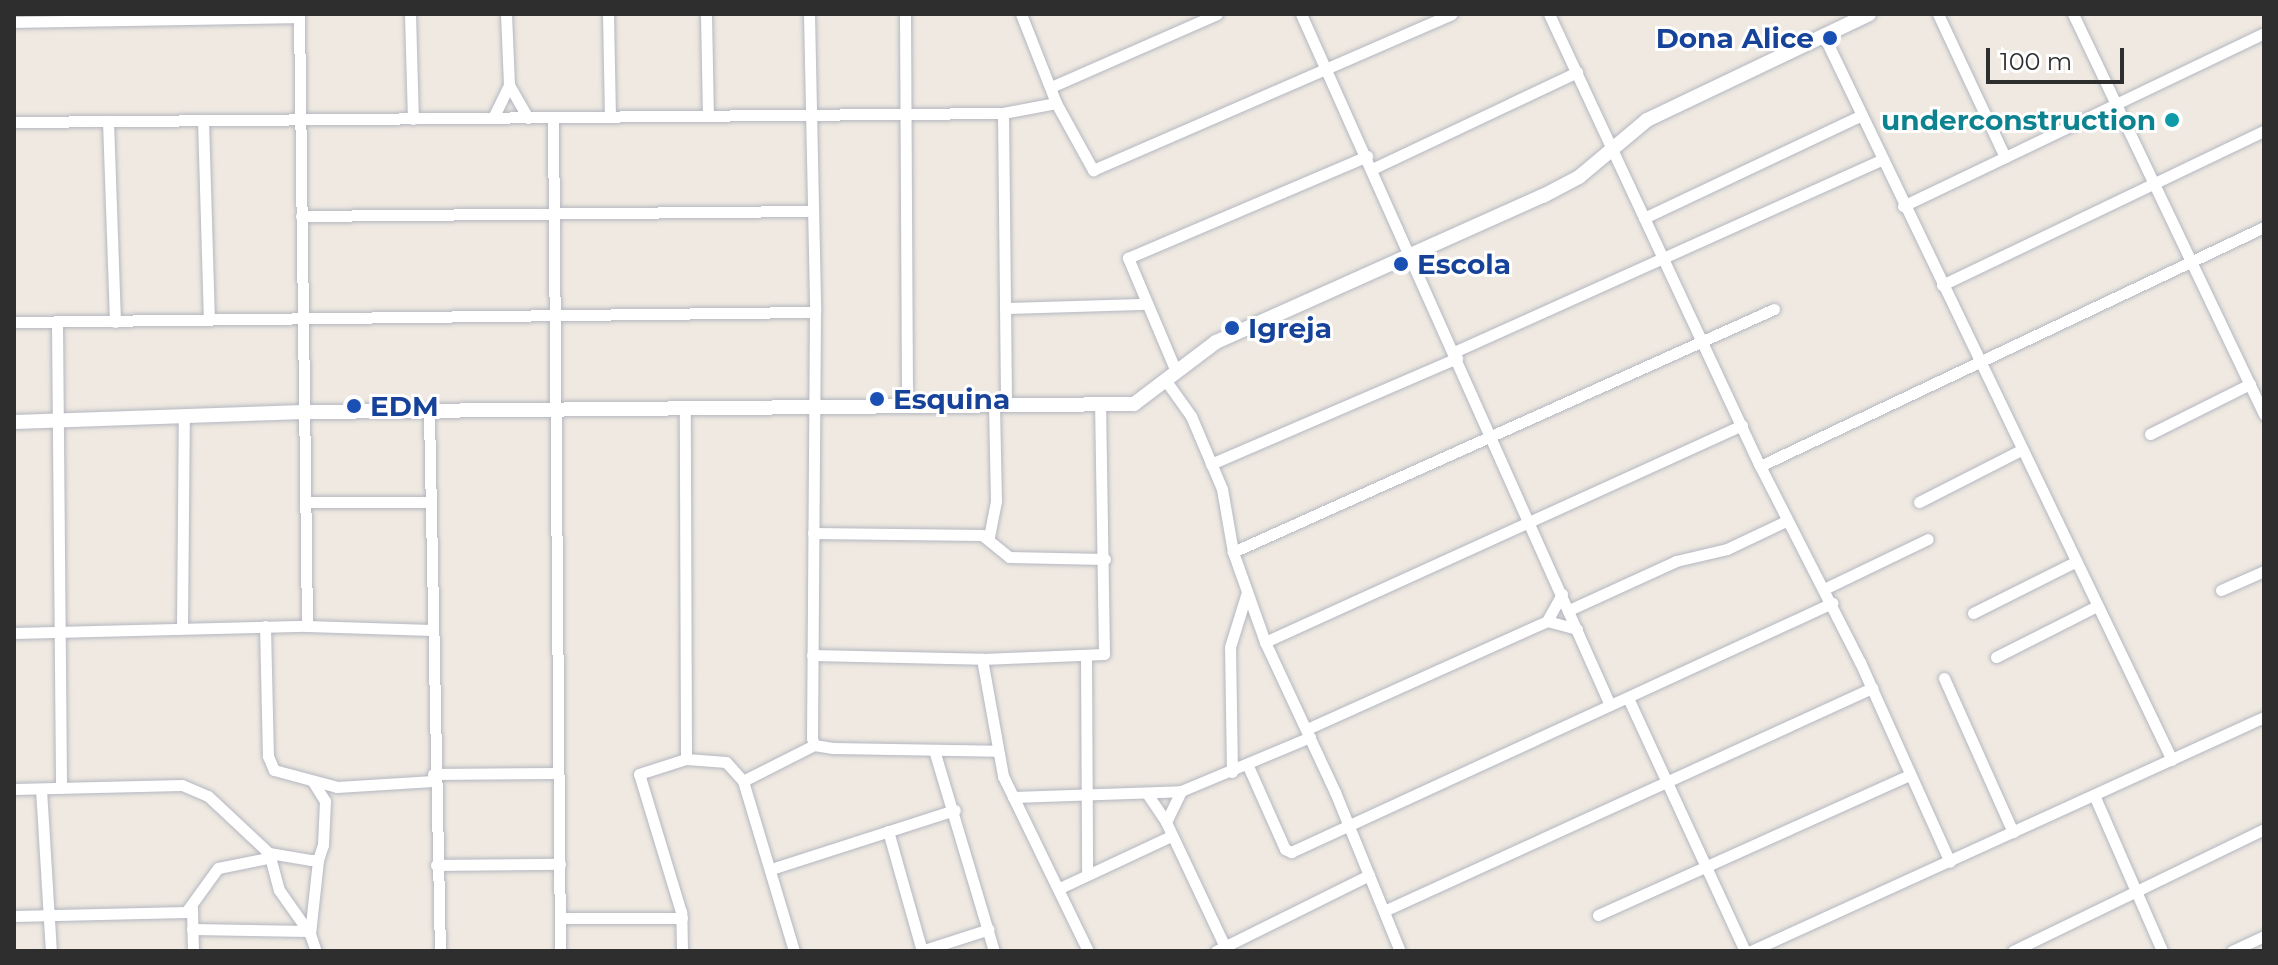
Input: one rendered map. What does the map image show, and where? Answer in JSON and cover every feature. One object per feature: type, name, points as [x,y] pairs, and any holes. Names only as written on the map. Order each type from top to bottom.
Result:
[{"type":"street","points":[[410,14],[413,119]]},
{"type":"street","points":[[506,14],[509,85],[528,118]]},
{"type":"street","points":[[608,14],[610,115]]},
{"type":"street","points":[[706,14],[708,115]]},
{"type":"street","points":[[809,14],[810,211],[815,312],[814,745]]},
{"type":"street","points":[[905,14],[908,111],[907,406]]},
{"type":"street","points":[[1021,14],[1056,103],[1093,170],[1452,14]]},
{"type":"street","points":[[1051,87],[1217,14]]},
{"type":"street","points":[[1301,14],[1610,705]]},
{"type":"street","points":[[1550,14],[1786,521],[1832,603],[1950,862]]},
{"type":"street","points":[[14,422],[304,412],[429,414],[1134,404],[1170,375],[1233,333],[1543,196],[1614,149],[1647,120],[1869,14]]},
{"type":"street","points":[[1938,14],[2005,157]]},
{"type":"street","points":[[14,22],[299,16],[301,216],[306,318],[307,626]]},
{"type":"street","points":[[2078,16],[2153,183],[2264,415]]},
{"type":"street","points":[[1903,206],[2264,33]]},
{"type":"street","points":[[1824,36],[2019,451],[2172,760]]},
{"type":"street","points":[[1372,169],[1577,72]]},
{"type":"street","points":[[493,118],[509,85]]},
{"type":"street","points":[[14,122],[908,111],[1003,113],[1056,103]]},
{"type":"street","points":[[989,537],[996,501],[1005,308],[1003,113]]},
{"type":"street","points":[[1644,218],[1862,115]]},
{"type":"street","points":[[553,117],[558,317],[555,412],[556,773],[560,951]]},
{"type":"street","points":[[203,120],[209,319]]},
{"type":"street","points":[[108,121],[115,322]]},
{"type":"street","points":[[1942,285],[2264,131]]},
{"type":"street","points":[[1367,156],[1128,258],[1170,375],[1222,489],[1233,552],[1265,642],[1309,733],[1400,951]]},
{"type":"street","points":[[1211,464],[1883,159]]},
{"type":"street","points":[[301,216],[554,217],[810,211]]},
{"type":"street","points":[[1760,466],[2264,227]]},
{"type":"street","points":[[1005,308],[1143,304]]},
{"type":"street","points":[[1233,552],[1491,439],[1774,309]]},
{"type":"street","points":[[14,322],[815,312]]},
{"type":"street","points":[[57,323],[61,788]]},
{"type":"street","points":[[2150,434],[2250,384]]},
{"type":"street","points":[[812,655],[982,659],[1086,657],[1105,652],[1100,405]]},
{"type":"street","points":[[685,411],[686,759]]},
{"type":"street","points":[[429,414],[433,777],[440,951]]},
{"type":"street","points":[[182,628],[184,418]]},
{"type":"street","points":[[1265,642],[1528,526],[1742,425]]},
{"type":"street","points":[[1919,502],[2019,451]]},
{"type":"street","points":[[306,502],[429,502]]},
{"type":"street","points":[[1569,610],[1676,561],[1727,549],[1786,521]]},
{"type":"street","points":[[813,533],[933,532],[989,537],[1009,557],[1105,559]]},
{"type":"street","points":[[1824,589],[1928,539]]},
{"type":"street","points":[[1973,613],[2073,563]]},
{"type":"street","points":[[2221,590],[2264,571]]},
{"type":"street","points":[[1232,772],[1230,647],[1247,592]]},
{"type":"street","points":[[1013,797],[1148,795],[1181,791],[1248,766],[1309,733],[1547,621],[1562,594]]},
{"type":"street","points":[[1248,766],[1286,851],[1347,827],[1832,603]]},
{"type":"street","points":[[1996,657],[2095,607]]},
{"type":"street","points":[[1547,621],[1577,629]]},
{"type":"street","points":[[265,626],[269,764],[313,782],[337,787],[433,777],[556,773]]},
{"type":"street","points":[[14,633],[265,626],[432,630]]},
{"type":"street","points":[[1086,657],[1087,875]]},
{"type":"street","points":[[982,659],[997,751],[1013,797],[1060,888],[1088,951]]},
{"type":"street","points":[[1944,678],[2013,832]]},
{"type":"street","points":[[1384,911],[1872,688]]},
{"type":"street","points":[[1628,698],[1748,951],[2264,717]]},
{"type":"street","points":[[743,781],[814,745],[997,751]]},
{"type":"street","points":[[934,750],[955,810],[994,951]]},
{"type":"street","points":[[682,951],[682,918],[639,774],[686,759],[726,762],[743,781],[794,951]]},
{"type":"street","points":[[1598,915],[1910,775]]},
{"type":"street","points":[[313,782],[325,801]]},
{"type":"street","points":[[309,932],[325,801],[337,787]]},
{"type":"street","points":[[14,789],[194,789],[268,855],[272,873],[309,932],[316,951]]},
{"type":"street","points":[[41,789],[51,951]]},
{"type":"street","points":[[1166,822],[1181,791]]},
{"type":"street","points":[[1148,795],[1166,822],[1223,949],[1369,875]]},
{"type":"street","points":[[2094,795],[2162,951]]},
{"type":"street","points":[[771,869],[955,810]]},
{"type":"street","points":[[2013,951],[2136,894],[2264,829]]},
{"type":"street","points":[[888,831],[921,951],[989,929]]},
{"type":"street","points":[[1060,888],[1171,836]]},
{"type":"street","points":[[193,951],[192,908],[218,868],[253,862],[268,855],[318,860]]},
{"type":"street","points":[[253,862],[272,873]]},
{"type":"street","points":[[436,865],[560,864]]},
{"type":"street","points":[[14,916],[178,914],[192,908]]},
{"type":"street","points":[[560,918],[682,918]]},
{"type":"street","points":[[192,929],[309,932]]},
{"type":"street","points":[[2232,951],[2264,936]]},
{"type":"place","name":"Dona Alice","points":[[1830,38]]},
{"type":"place","name":"underconstruction","points":[[2172,120]]},
{"type":"place","name":"Escola","points":[[1401,264]]},
{"type":"place","name":"Igreja","points":[[1232,328]]},
{"type":"place","name":"Esquina","points":[[877,399]]},
{"type":"place","name":"EDM","points":[[354,406]]}]
